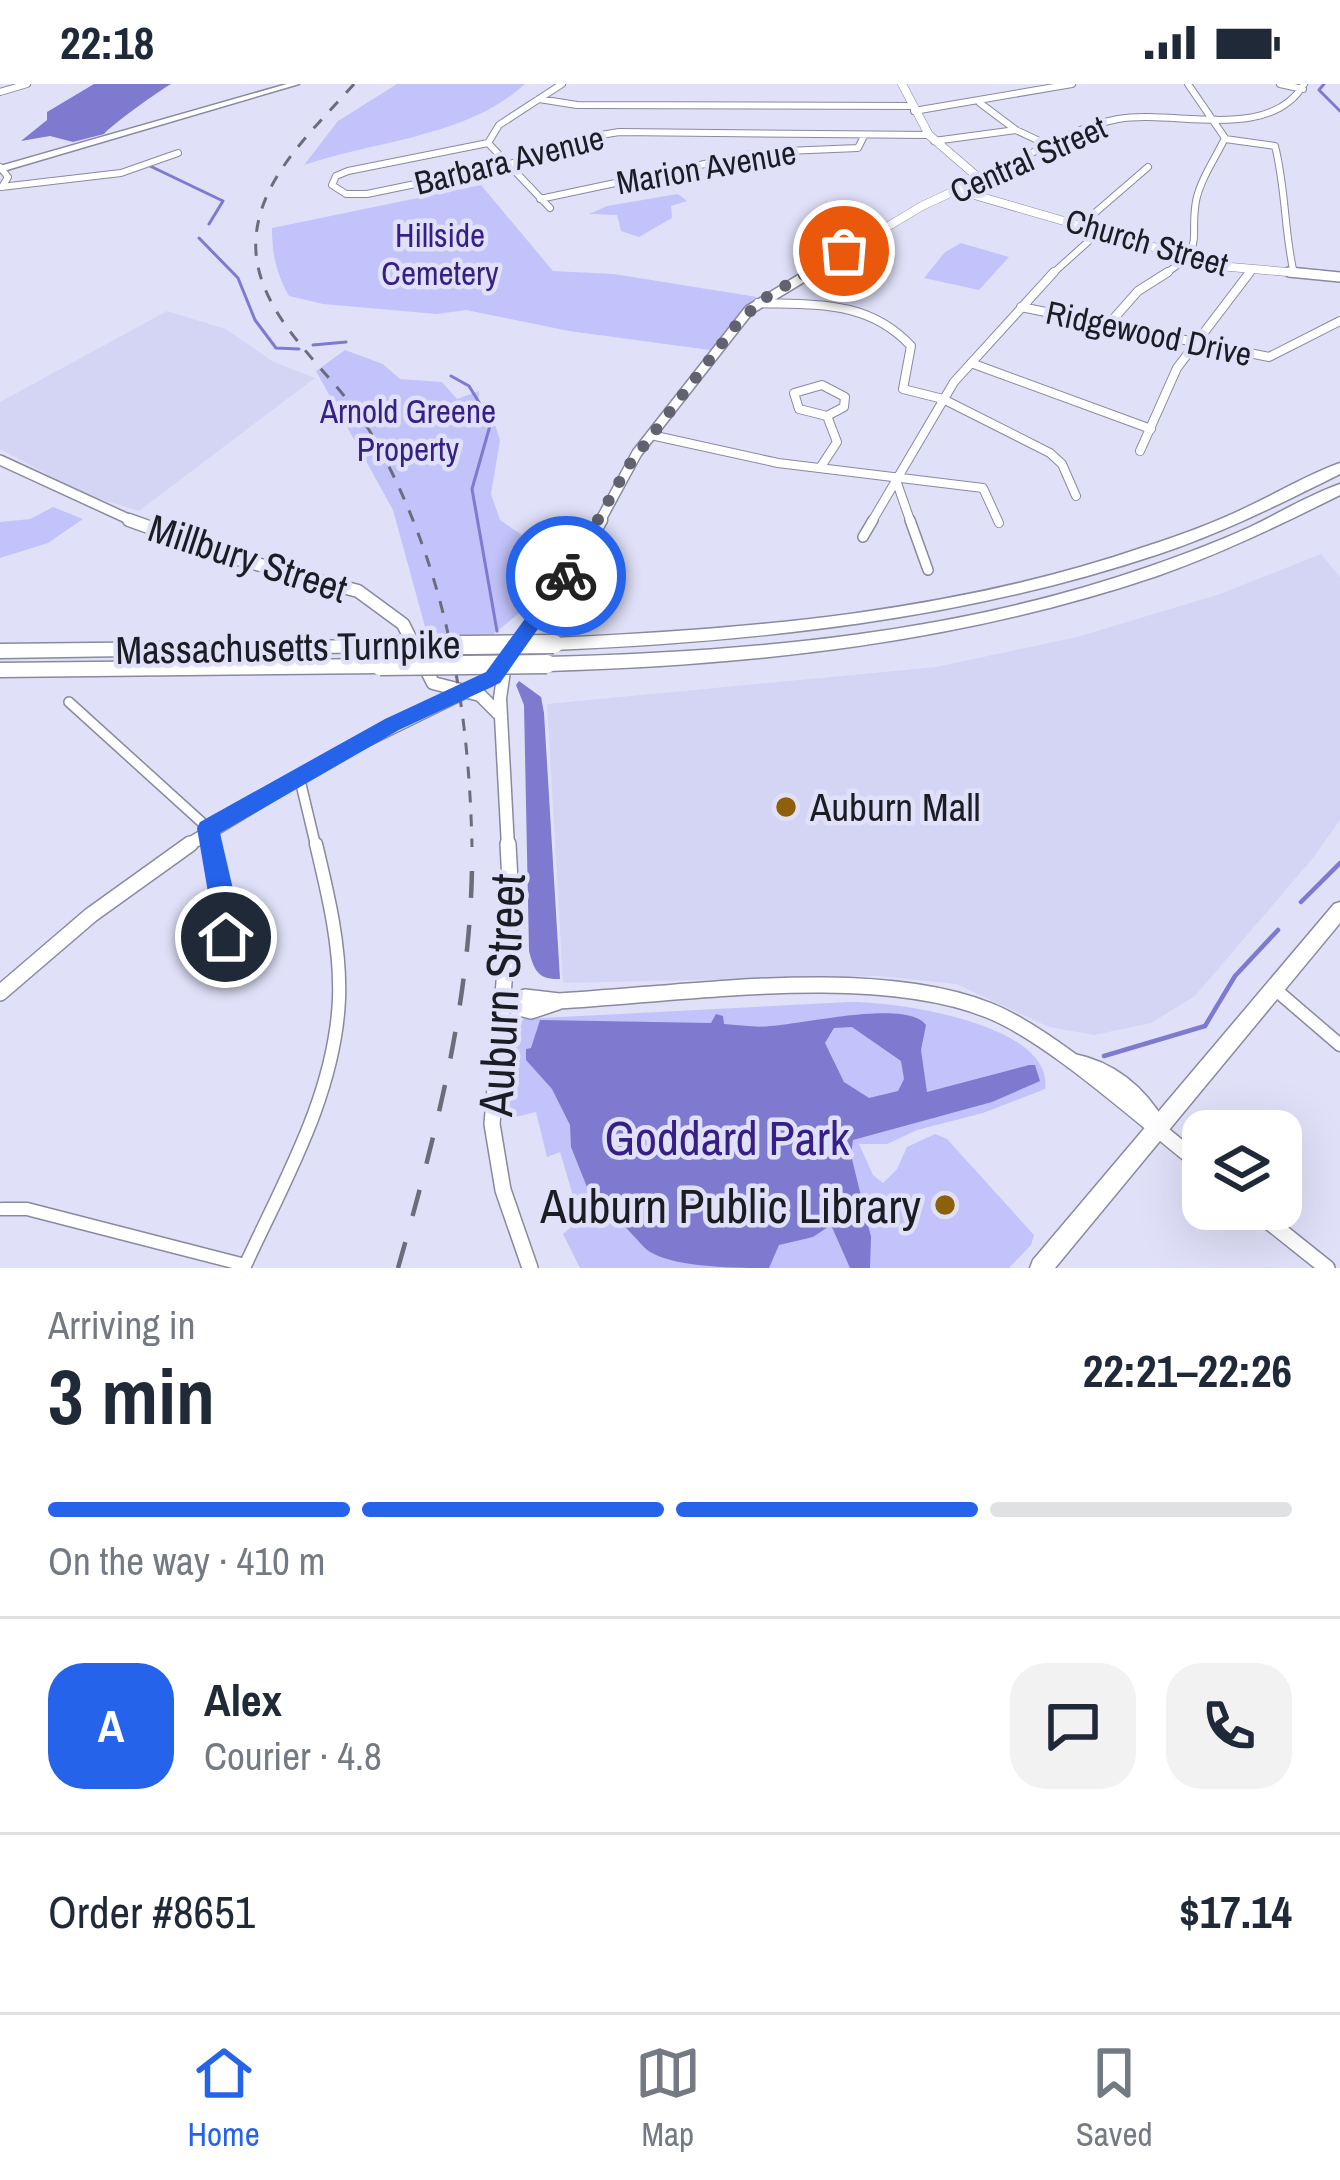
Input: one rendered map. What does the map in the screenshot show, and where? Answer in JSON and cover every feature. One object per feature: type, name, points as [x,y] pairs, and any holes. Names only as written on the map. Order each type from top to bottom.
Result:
[{"type":"highway","name":"Massachusetts Turnpike","points":[[550,654],[759,633],[998,594],[1101,568],[1188,538],[1271,504],[1340,468]]},
{"type":"highway","name":"Massachusetts Turnpike","points":[[0,670],[382,656],[753,652],[994,616],[1210,550],[1340,489]]},
{"type":"highway","name":"Massachusetts Turnpike","points":[[0,651],[382,656]]},
{"type":"main road","points":[[3,171],[295,84]]},
{"type":"main road","points":[[1041,1268],[1161,1130],[1340,910]]},
{"type":"street","points":[[0,92],[27,84]]},
{"type":"street","points":[[550,208],[488,143],[496,127],[562,84]]},
{"type":"street","points":[[902,84],[932,138],[980,179]]},
{"type":"street","points":[[539,99],[581,105],[913,109],[980,104],[1072,84]]},
{"type":"street","points":[[1188,84],[1225,139]]},
{"type":"street","points":[[1280,84],[1304,86]]},
{"type":"street","name":"Central Street","points":[[0,993],[90,914],[208,828],[411,715],[482,684],[505,666],[523,633],[583,553],[626,470],[651,434],[758,303],[957,190],[1050,146],[1121,118],[1270,113],[1294,101],[1304,86]]},
{"type":"street","points":[[980,104],[1016,130],[1050,146]]},
{"type":"street","name":"Barbara Avenue","points":[[488,143],[353,169],[337,176],[332,185],[341,193],[367,194],[507,165],[613,133],[932,138],[1016,130]]},
{"type":"street","points":[[756,134],[759,152]]},
{"type":"street","name":"Marion Avenue","points":[[540,199],[759,152],[858,148],[864,136]]},
{"type":"street","points":[[1108,325],[1138,291],[1186,257],[1197,236],[1196,200],[1225,139]]},
{"type":"street","points":[[1225,139],[1275,145],[1286,188],[1284,231],[1294,274]]},
{"type":"street","points":[[30,182],[3,171],[1,188],[105,176],[178,153]]},
{"type":"street","points":[[1082,224],[1148,167]]},
{"type":"street","name":"Church Street","points":[[957,190],[1186,257],[1250,271],[1340,277]]},
{"type":"street","points":[[863,537],[943,399],[1021,307],[1101,230]]},
{"type":"street","points":[[1140,451],[1177,368],[1247,281],[1250,271]]},
{"type":"street","points":[[758,303],[826,302],[872,314],[911,346],[903,389],[943,399],[1050,453],[1063,467],[1076,496]]},
{"type":"street","name":"Ridgewood Drive","points":[[1021,307],[1276,357],[1340,321]]},
{"type":"street","points":[[971,363],[1151,429]]},
{"type":"street","points":[[813,385],[840,392],[846,405],[827,416],[799,409],[794,393],[813,385]]},
{"type":"street","points":[[820,468],[837,442],[827,416]]},
{"type":"street","points":[[651,434],[751,458],[983,488],[999,523]]},
{"type":"street","name":"Millbury Street","points":[[0,460],[111,514],[238,560],[358,591],[403,624],[426,676]]},
{"type":"street","points":[[897,478],[897,493],[928,570]]},
{"type":"street","name":"Auburn Street","points":[[505,666],[501,717],[512,891],[504,1004],[491,1091],[503,1190],[530,1268]]},
{"type":"street","points":[[426,676],[437,686],[483,696],[501,717]]},
{"type":"street","points":[[411,715],[426,692],[426,676]]},
{"type":"street","points":[[69,701],[208,828],[224,902],[227,971]]},
{"type":"street","points":[[2,1209],[27,1209],[244,1267],[310,1119],[339,1006],[336,960],[299,776]]},
{"type":"street","points":[[504,1004],[516,1012],[541,1010],[559,1001],[838,985],[905,987],[989,1010],[1072,1061],[1084,1077],[1182,1148]]},
{"type":"street","points":[[1276,990],[1340,1045]]},
{"type":"street","points":[[1279,1230],[1327,1268]]},
{"type":"shaded area","points":[[94,84],[171,84],[104,134],[73,142],[50,136],[21,141],[47,120],[47,112]]},
{"type":"shaded area","points":[[167,311],[226,329],[272,361],[315,378],[139,511],[84,494],[0,449],[0,402]]},
{"type":"shaded area","points":[[1321,554],[1340,577],[1340,820],[1195,996],[1151,1023],[1094,1035],[1049,1027],[956,984],[878,976],[563,983],[547,704],[936,667],[1077,637],[1220,594]]},
{"type":"shaded area","points":[[519,681],[541,697],[544,713],[560,979],[538,972],[529,951],[524,705],[516,685]]},
{"type":"shaded area","name":"Goddard Park","points":[[716,1014],[723,1016],[724,1024],[760,1027],[898,1014],[926,1025],[921,1050],[927,1092],[1029,1065],[1035,1065],[1040,1081],[992,1102],[853,1140],[851,1155],[871,1237],[870,1268],[850,1268],[831,1225],[813,1237],[779,1245],[769,1268],[687,1263],[646,1249],[617,1220],[595,1207],[571,1147],[570,1125],[552,1089],[526,1060],[526,1049],[531,1048],[540,1020],[711,1023]],"holes":[[[852,1027],[901,1061],[904,1079],[898,1091],[869,1098],[844,1082],[825,1043],[834,1028]]]},
{"type":"green space","points":[[397,84],[525,84],[502,102],[449,126],[304,165],[338,121]]},
{"type":"green space","name":"Hillside Cemetery","points":[[481,185],[553,271],[614,274],[757,297],[710,350],[569,331],[466,310],[437,314],[323,304],[289,296],[276,263],[272,228]]},
{"type":"green space","points":[[678,194],[687,201],[671,206],[672,218],[639,237],[621,231],[617,215],[589,214],[607,206]]},
{"type":"green space","points":[[961,243],[1009,257],[979,290],[924,278],[945,252]]},
{"type":"green space","name":"Arnold Greene Property","points":[[345,350],[383,364],[400,379],[442,382],[457,399],[479,391],[478,411],[493,419],[500,440],[491,494],[500,520],[532,542],[542,568],[530,587],[537,599],[476,648],[433,656],[393,510],[316,371]]},
{"type":"green space","points":[[53,507],[83,519],[48,543],[0,558],[0,522],[30,519]]},
{"type":"green space","name":"Goddard Park","points":[[849,1002],[900,1006],[968,1021],[1025,1048],[1041,1067],[1045,1089],[887,1144],[859,1144],[873,1175],[883,1183],[897,1169],[907,1147],[935,1134],[947,1139],[1034,1235],[1031,1245],[1009,1268],[580,1268],[563,1234],[580,1219],[560,1152],[547,1157],[536,1112],[507,1119],[511,1043],[523,1019]]},
{"type":"waterway","points":[[1324,84],[1319,90],[1340,111]]},
{"type":"waterway","points":[[150,166],[223,201],[209,224]]},
{"type":"waterway","points":[[199,238],[238,278],[255,320],[276,348],[299,349]]},
{"type":"waterway","points":[[313,345],[346,342]]},
{"type":"waterway","points":[[451,376],[469,386],[491,422],[472,489],[497,631]]},
{"type":"waterway","points":[[1301,902],[1340,863]]},
{"type":"waterway","points":[[1104,1056],[1205,1026],[1235,976],[1278,930]]},
{"type":"railway","points":[[354,84],[274,182],[263,204],[256,253],[272,304],[358,413],[418,533],[435,583],[458,687],[472,846]]},
{"type":"railway","points":[[398,1268],[439,1112],[460,1005],[472,846]]},
{"type":"way so far","points":[[566,576],[629,465],[740,320],[768,296],[844,251]]},
{"type":"place","name":"Auburn Mall","points":[[786,807]]},
{"type":"place","name":"Auburn Public Library","points":[[945,1205]]},
{"type":"route","points":[[226,937],[224,902],[208,828],[392,725],[493,678],[566,576]]}]
